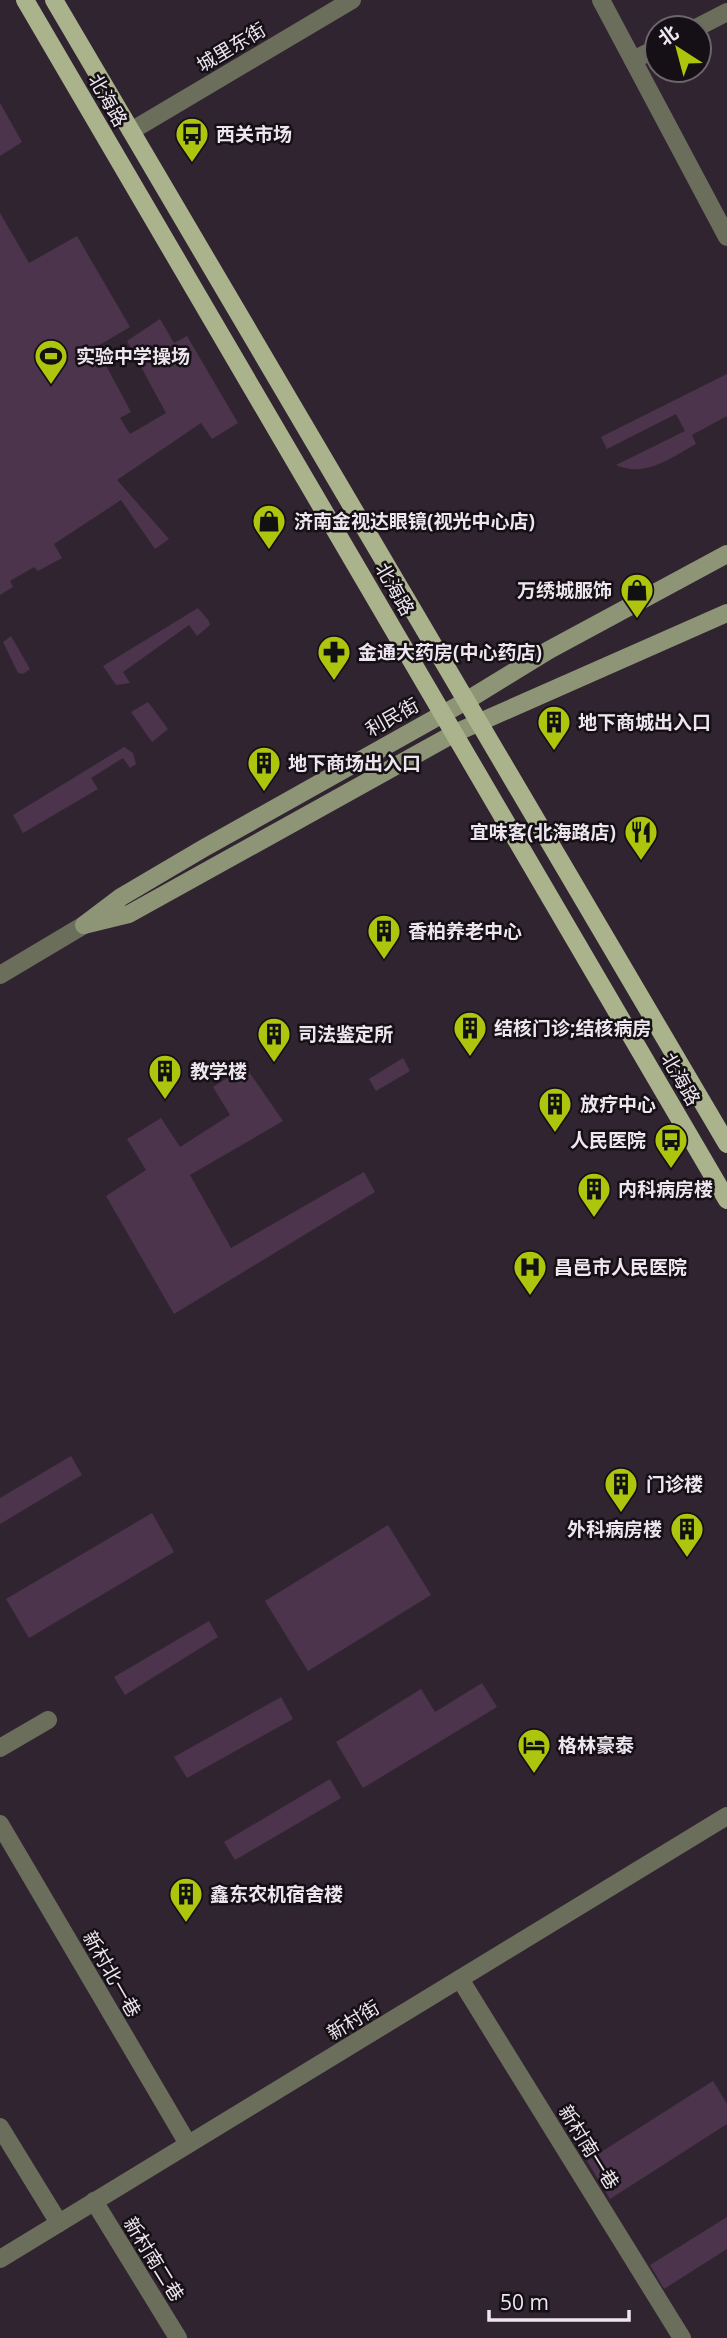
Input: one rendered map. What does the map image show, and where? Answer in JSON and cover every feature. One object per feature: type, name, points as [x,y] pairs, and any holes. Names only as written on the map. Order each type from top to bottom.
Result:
[{"type":"main road","name":"北海路","points":[[25,0],[727,1200]]},
{"type":"main road","name":"北海路","points":[[54,0],[727,1144]]},
{"type":"main road","name":"利民街","points":[[83,925],[121,897],[466,701],[548,650],[727,554]]},
{"type":"main road","name":"利民街","points":[[83,925],[129,914],[455,733],[727,613]]},
{"type":"street","name":"城里东街","points":[[131,131],[352,0]]},
{"type":"street","points":[[601,0],[727,237]]},
{"type":"street","points":[[633,60],[643,55]]},
{"type":"street","name":"利民街","points":[[0,975],[83,925]]},
{"type":"street","points":[[0,1748],[48,1720]]},
{"type":"street","name":"新村街","points":[[0,2259],[727,1816]]},
{"type":"street","name":"新村北一巷","points":[[0,1824],[188,2144]]},
{"type":"street","name":"新村南一巷","points":[[460,1979],[682,2338]]},
{"type":"street","points":[[0,2127],[59,2223]]},
{"type":"street","name":"新村南二巷","points":[[94,2202],[178,2338]]},
{"type":"shaded area","points":[[0,103],[22,142],[0,156]]},
{"type":"shaded area","name":"实验中学操场","points":[[0,213],[29,263],[77,236],[130,327],[96,347],[131,412],[120,418],[130,434],[166,413],[127,341],[160,319],[174,343],[187,336],[238,423],[212,439],[201,423],[117,480],[169,539],[155,549],[121,500],[54,544],[62,558],[38,571],[34,567],[10,581],[13,587],[0,595]]},
{"type":"shaded area","points":[[727,374],[727,416],[692,435],[696,444],[648,468],[616,465],[685,431],[676,414],[607,449],[601,437]]},
{"type":"shaded area","points":[[198,608],[210,625],[197,636],[189,625],[123,672],[130,683],[116,685],[103,666]]},
{"type":"shaded area","points":[[11,636],[30,669],[23,674],[18,673],[3,642]]},
{"type":"shaded area","points":[[148,702],[168,729],[152,742],[131,712]]},
{"type":"shaded area","points":[[124,747],[133,753],[136,764],[130,768],[123,758],[91,778],[98,789],[23,833],[13,815]]},
{"type":"shaded area","points":[[403,1058],[410,1071],[376,1091],[369,1079]]},
{"type":"shaded area","points":[[245,1066],[283,1121],[190,1175],[231,1248],[364,1172],[375,1192],[174,1314],[106,1196],[146,1170],[127,1139],[161,1118],[180,1147],[230,1115],[213,1087]]},
{"type":"shaded area","points":[[71,1456],[82,1475],[0,1524],[0,1498]]},
{"type":"shaded area","points":[[152,1513],[174,1552],[29,1638],[6,1599]]},
{"type":"shaded area","points":[[388,1525],[431,1595],[308,1671],[265,1601]]},
{"type":"shaded area","points":[[209,1621],[218,1637],[125,1695],[114,1677]]},
{"type":"shaded area","points":[[482,1683],[497,1707],[363,1788],[336,1742],[421,1689],[435,1712]]},
{"type":"shaded area","points":[[281,1697],[293,1719],[187,1778],[174,1757]]},
{"type":"shaded area","points":[[330,1779],[341,1798],[235,1860],[224,1842]]},
{"type":"shaded area","points":[[713,2081],[727,2104],[727,2124],[610,2199],[587,2161]]},
{"type":"shaded area","points":[[727,2217],[727,2249],[664,2289],[650,2265]]},
{"type":"place","name":"西关市场","points":[[192,164]]},
{"type":"place","name":"实验中学操场","points":[[51,386]]},
{"type":"place","name":"济南金视达眼镜(视光中心店)","points":[[269,551]]},
{"type":"place","name":"万绣城服饰","points":[[637,620]]},
{"type":"place","name":"金通大药房(中心药店)","points":[[334,682]]},
{"type":"place","name":"地下商城出入口","points":[[554,752]]},
{"type":"place","name":"地下商场出入口","points":[[264,793]]},
{"type":"place","name":"宜味客(北海路店)","points":[[641,862]]},
{"type":"place","name":"香柏养老中心","points":[[384,961]]},
{"type":"place","name":"结核门诊;结核病房","points":[[470,1058]]},
{"type":"place","name":"司法鉴定所","points":[[274,1064]]},
{"type":"place","name":"教学楼","points":[[165,1101]]},
{"type":"place","name":"放疗中心","points":[[555,1134]]},
{"type":"place","name":"人民医院","points":[[671,1170]]},
{"type":"place","name":"内科病房楼","points":[[594,1219]]},
{"type":"place","name":"昌邑市人民医院","points":[[530,1297]]},
{"type":"place","name":"门诊楼","points":[[621,1514]]},
{"type":"place","name":"外科病房楼","points":[[687,1559]]},
{"type":"place","name":"格林豪泰","points":[[534,1775]]},
{"type":"place","name":"鑫东农机宿舍楼","points":[[186,1924]]}]
